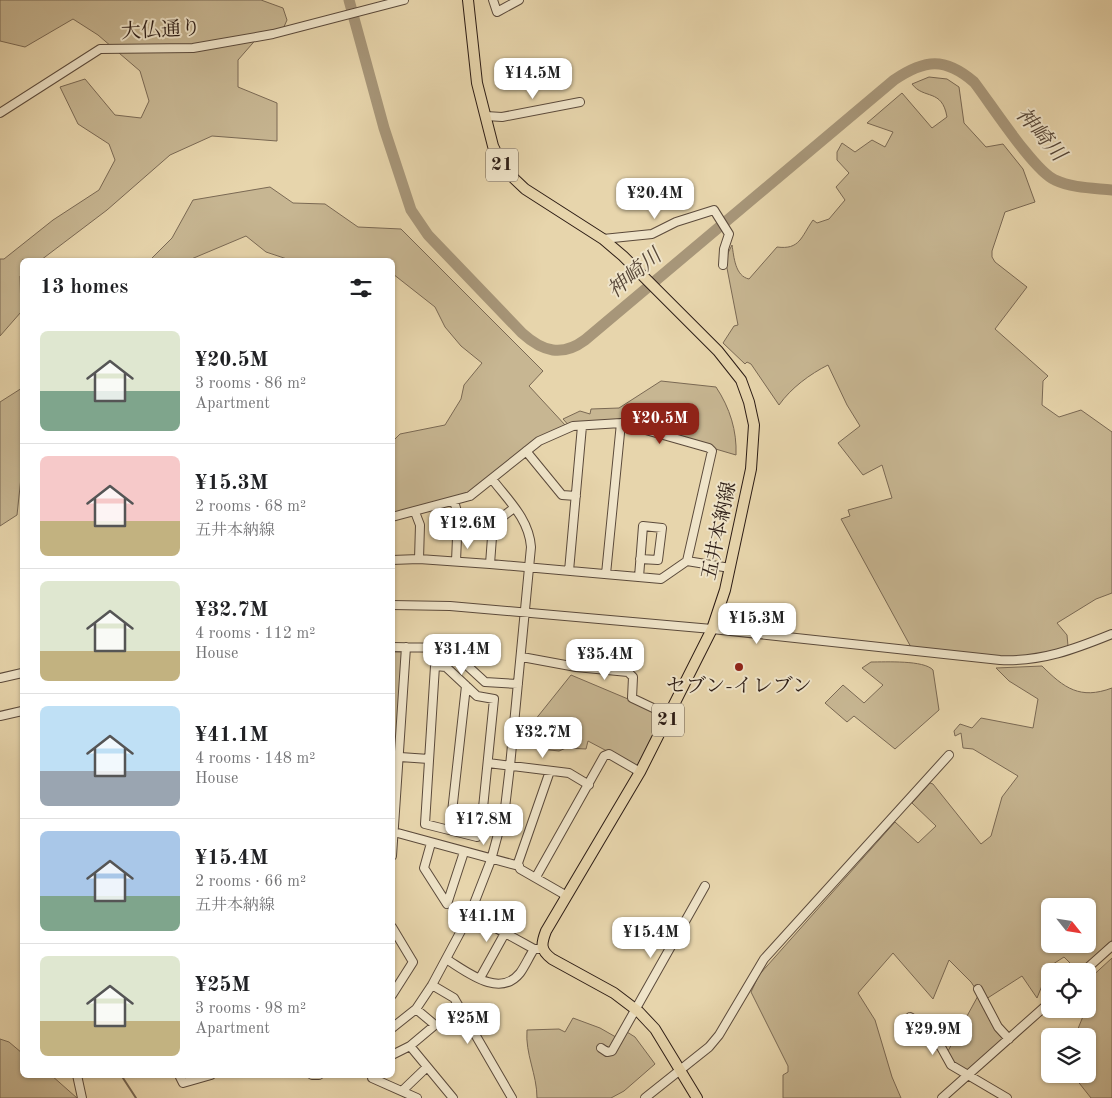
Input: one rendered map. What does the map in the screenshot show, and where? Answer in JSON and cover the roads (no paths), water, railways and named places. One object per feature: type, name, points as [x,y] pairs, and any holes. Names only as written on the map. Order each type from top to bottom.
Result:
[{"type":"main road","name":"五井本納線","points":[[468,0],[474,62],[493,146],[500,161],[510,175],[525,189],[603,239],[636,268],[726,360],[741,380],[751,409],[754,433],[751,469],[730,568],[712,629],[670,716],[640,772],[546,931],[538,949]]},
{"type":"main road","points":[[538,949],[552,959],[614,993],[636,1008],[655,1029],[698,1098]]},
{"type":"street","name":"大仏通り","points":[[0,114],[87,55],[100,49],[193,48],[273,34],[404,0]]},
{"type":"street","points":[[493,0],[497,12],[519,0]]},
{"type":"street","points":[[486,116],[502,117],[580,102]]},
{"type":"street","points":[[603,239],[610,236],[652,234],[676,222],[714,210],[728,232],[723,265]]},
{"type":"street","points":[[395,516],[470,496],[539,441],[573,426],[621,423],[712,450],[688,561]]},
{"type":"street","points":[[606,574],[621,423]]},
{"type":"street","points":[[569,571],[582,426]]},
{"type":"street","points":[[526,451],[562,494],[576,496]]},
{"type":"street","points":[[395,1026],[416,1008],[432,985],[470,914],[492,860],[505,808],[530,568],[529,529],[492,480]]},
{"type":"street","points":[[454,501],[458,515],[456,561]]},
{"type":"street","points":[[490,564],[493,524],[514,508]]},
{"type":"street","points":[[415,512],[420,525],[420,559]]},
{"type":"street","points":[[639,577],[640,559],[643,526],[662,528],[658,560],[640,559]]},
{"type":"street","points":[[395,560],[456,561],[660,579],[688,561],[730,568]]},
{"type":"street","points":[[395,605],[450,606],[712,629],[906,649],[961,657],[1012,660],[1061,654],[1112,634]]},
{"type":"street","points":[[395,647],[448,648],[485,682],[518,684]]},
{"type":"street","points":[[395,820],[406,647]]},
{"type":"street","points":[[522,657],[576,667],[628,672],[633,677],[632,698],[670,716]]},
{"type":"street","points":[[435,666],[446,667],[466,686],[477,696],[494,699],[483,808],[477,837],[425,824],[435,666]]},
{"type":"street","points":[[0,678],[20,673]]},
{"type":"street","points":[[450,830],[466,686]]},
{"type":"street","points":[[0,716],[20,711]]},
{"type":"street","points":[[536,877],[606,754],[640,772]]},
{"type":"street","points":[[645,1098],[709,1047],[719,1035],[764,959],[949,754]]},
{"type":"street","points":[[400,757],[429,759]]},
{"type":"street","points":[[488,763],[569,774],[589,785]]},
{"type":"street","points":[[519,866],[550,771]]},
{"type":"street","points":[[395,832],[519,866],[567,896]]},
{"type":"street","points":[[431,843],[424,868],[447,904],[464,852]]},
{"type":"street","points":[[601,1048],[608,1052],[612,1051],[705,886]]},
{"type":"street","points":[[446,959],[489,983],[498,985],[511,981],[519,974],[538,949],[470,914]]},
{"type":"street","points":[[480,978],[505,933]]},
{"type":"street","points":[[395,990],[413,962],[396,942]]},
{"type":"street","points":[[1093,963],[1112,946]]},
{"type":"street","points":[[432,985],[454,998],[512,1098]]},
{"type":"street","points":[[978,989],[998,1027],[1009,1039]]},
{"type":"street","points":[[395,1054],[410,1046],[435,1025],[416,1008]]},
{"type":"street","points":[[942,1098],[1041,1010]]},
{"type":"street","points":[[910,1017],[920,1023],[941,1047],[951,1064],[967,1076],[1007,1098]]},
{"type":"street","points":[[410,1046],[454,1098]]},
{"type":"street","points":[[402,1092],[427,1067]]},
{"type":"street","points":[[79,1078],[82,1098]]},
{"type":"street","points":[[180,1078],[183,1083],[201,1078]]},
{"type":"street","points":[[372,1078],[417,1098]]},
{"type":"waterway","name":"神崎川","points":[[349,0],[384,128],[411,210],[428,235],[522,333],[537,344],[553,350],[568,349],[585,340],[894,80],[905,73],[925,65],[935,64],[954,68],[974,82],[1013,136],[1046,174],[1068,185],[1112,190]]},
{"type":"waterway","points":[[123,1078],[136,1098]]},
{"type":"place","name":"セブン-イレブン","points":[[739,667]]}]
